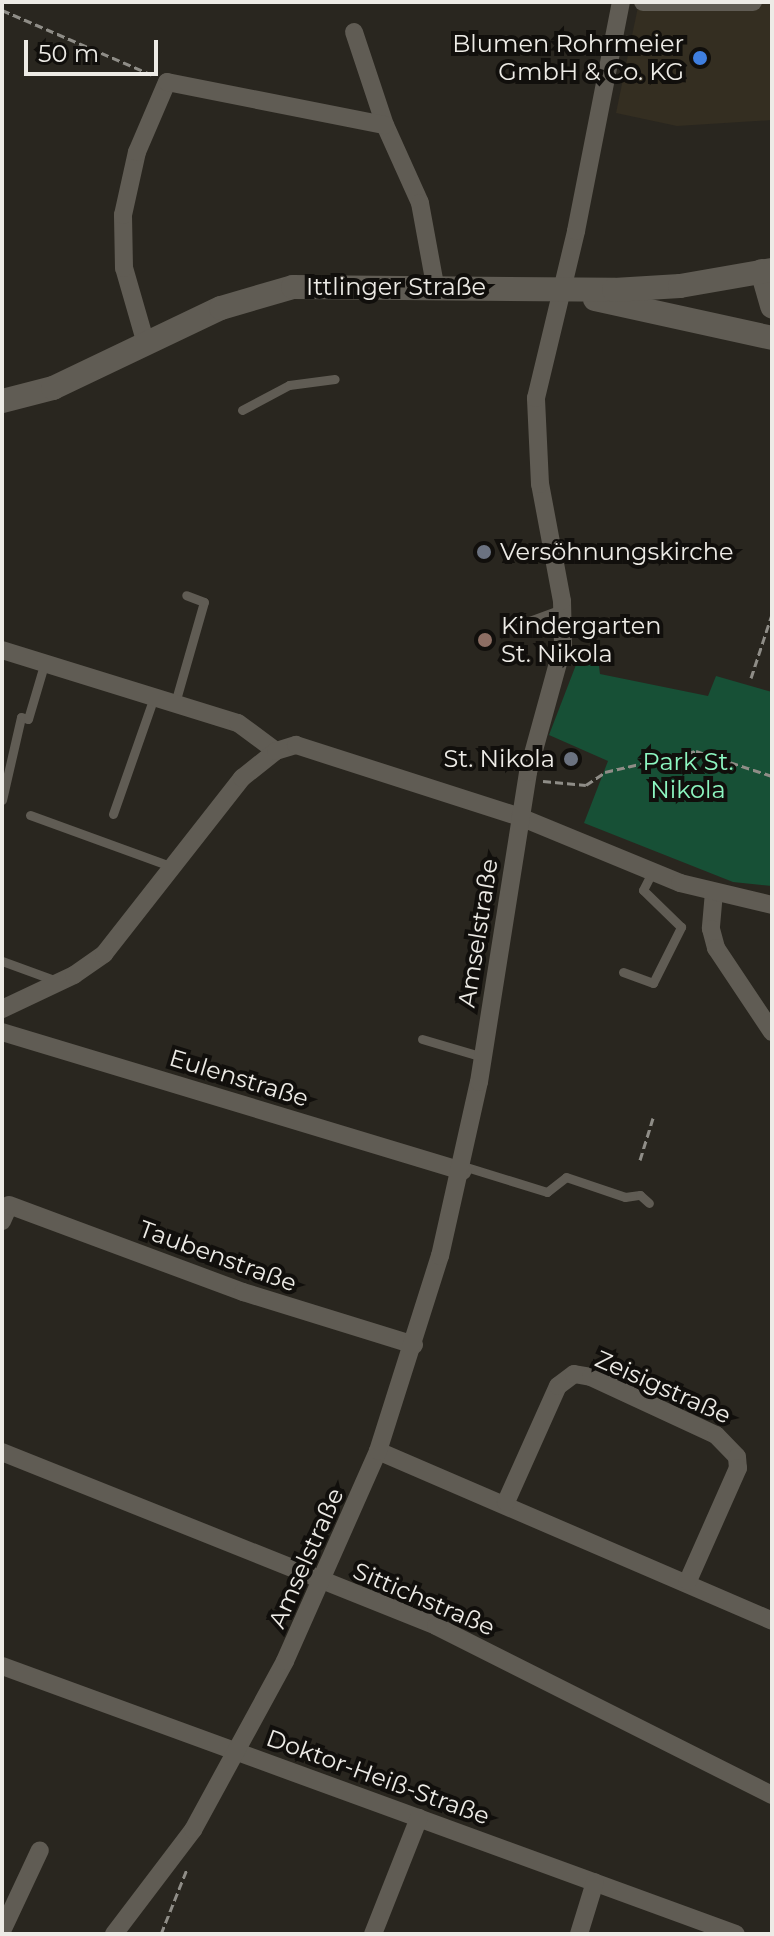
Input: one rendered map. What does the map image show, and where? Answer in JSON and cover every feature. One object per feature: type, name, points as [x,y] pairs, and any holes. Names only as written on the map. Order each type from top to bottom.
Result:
[{"type":"street","name":"Amselstraße","points":[[114,1934],[193,1830],[322,1583],[378,1451],[414,1345],[462,1168],[483,1057],[527,779],[558,671],[562,609],[540,484],[536,398],[621,2]]},
{"type":"street","points":[[643,2],[753,2]]},
{"type":"street","points":[[354,32],[385,125],[420,203],[435,285]]},
{"type":"street","points":[[146,344],[124,268],[123,215],[137,152],[167,82],[385,125]]},
{"type":"street","name":"Ittlinger Straße","points":[[2,401],[53,388],[221,308],[293,287],[435,285],[614,290],[680,286],[767,271]]},
{"type":"street","points":[[767,271],[772,307]]},
{"type":"street","name":"Ittlinger Straße","points":[[561,290],[772,338]]},
{"type":"street","points":[[2,650],[238,723],[276,751]]},
{"type":"street","points":[[2,1009],[61,982],[104,954],[242,778],[276,751],[296,745],[317,748],[520,817],[652,872],[714,892],[772,905]]},
{"type":"street","points":[[714,892],[711,929],[716,948],[772,1032]]},
{"type":"street","name":"Eulenstraße","points":[[2,1032],[462,1168]]},
{"type":"street","name":"Taubenstraße","points":[[6,1213],[414,1345]]},
{"type":"street","name":"Zeisigstraße","points":[[506,1502],[558,1386],[574,1374],[591,1377],[716,1435],[737,1457],[738,1468],[688,1581]]},
{"type":"street","points":[[378,1451],[506,1502],[772,1621]]},
{"type":"street","name":"Sittichstraße","points":[[2,1452],[322,1583],[436,1626],[772,1795]]},
{"type":"street","name":"Doktor-Heiß-Straße","points":[[2,1666],[736,1934]]},
{"type":"street","points":[[373,1934],[419,1818]]},
{"type":"street","points":[[2,1931],[40,1850]]},
{"type":"street","points":[[579,1934],[595,1882]]},
{"type":"lane","points":[[242,410],[289,385],[335,379]]},
{"type":"lane","points":[[175,703],[204,602],[186,595]]},
{"type":"lane","points":[[513,627],[562,609]]},
{"type":"lane","points":[[2,800],[21,717],[28,719],[44,665]]},
{"type":"lane","points":[[113,814],[154,697]]},
{"type":"lane","points":[[30,815],[174,868]]},
{"type":"lane","points":[[623,972],[653,983],[681,927],[643,890],[652,872]]},
{"type":"lane","points":[[2,961],[61,982]]},
{"type":"lane","points":[[422,1039],[483,1057]]},
{"type":"lane","points":[[462,1168],[547,1192],[566,1177],[625,1197],[640,1195],[649,1203]]},
{"type":"path","points":[[2,10],[167,82]]},
{"type":"path","points":[[751,678],[772,614]]},
{"type":"path","points":[[527,779],[586,785],[605,772],[696,751],[772,776]]},
{"type":"path","points":[[640,1160],[653,1118]]},
{"type":"path","points":[[161,1934],[187,1868],[193,1830]]},
{"type":"shaded area","name":"Blumen Rohrmeier GmbH & Co. KG","points":[[639,2],[772,2],[772,120],[677,126],[616,113]]},
{"type":"green space","name":"Park St. Nikola","points":[[579,657],[598,659],[600,674],[708,696],[716,676],[772,692],[772,886],[733,882],[584,823],[608,761],[549,735]]},
{"type":"place","name":"Blumen Rohrmeier GmbH & Co. KG","points":[[700,58]]},
{"type":"place","name":"Versöhnungskirche","points":[[484,552]]},
{"type":"place","name":"Kindergarten St. Nikola","points":[[485,640]]},
{"type":"place","name":"St. Nikola","points":[[571,759]]}]
